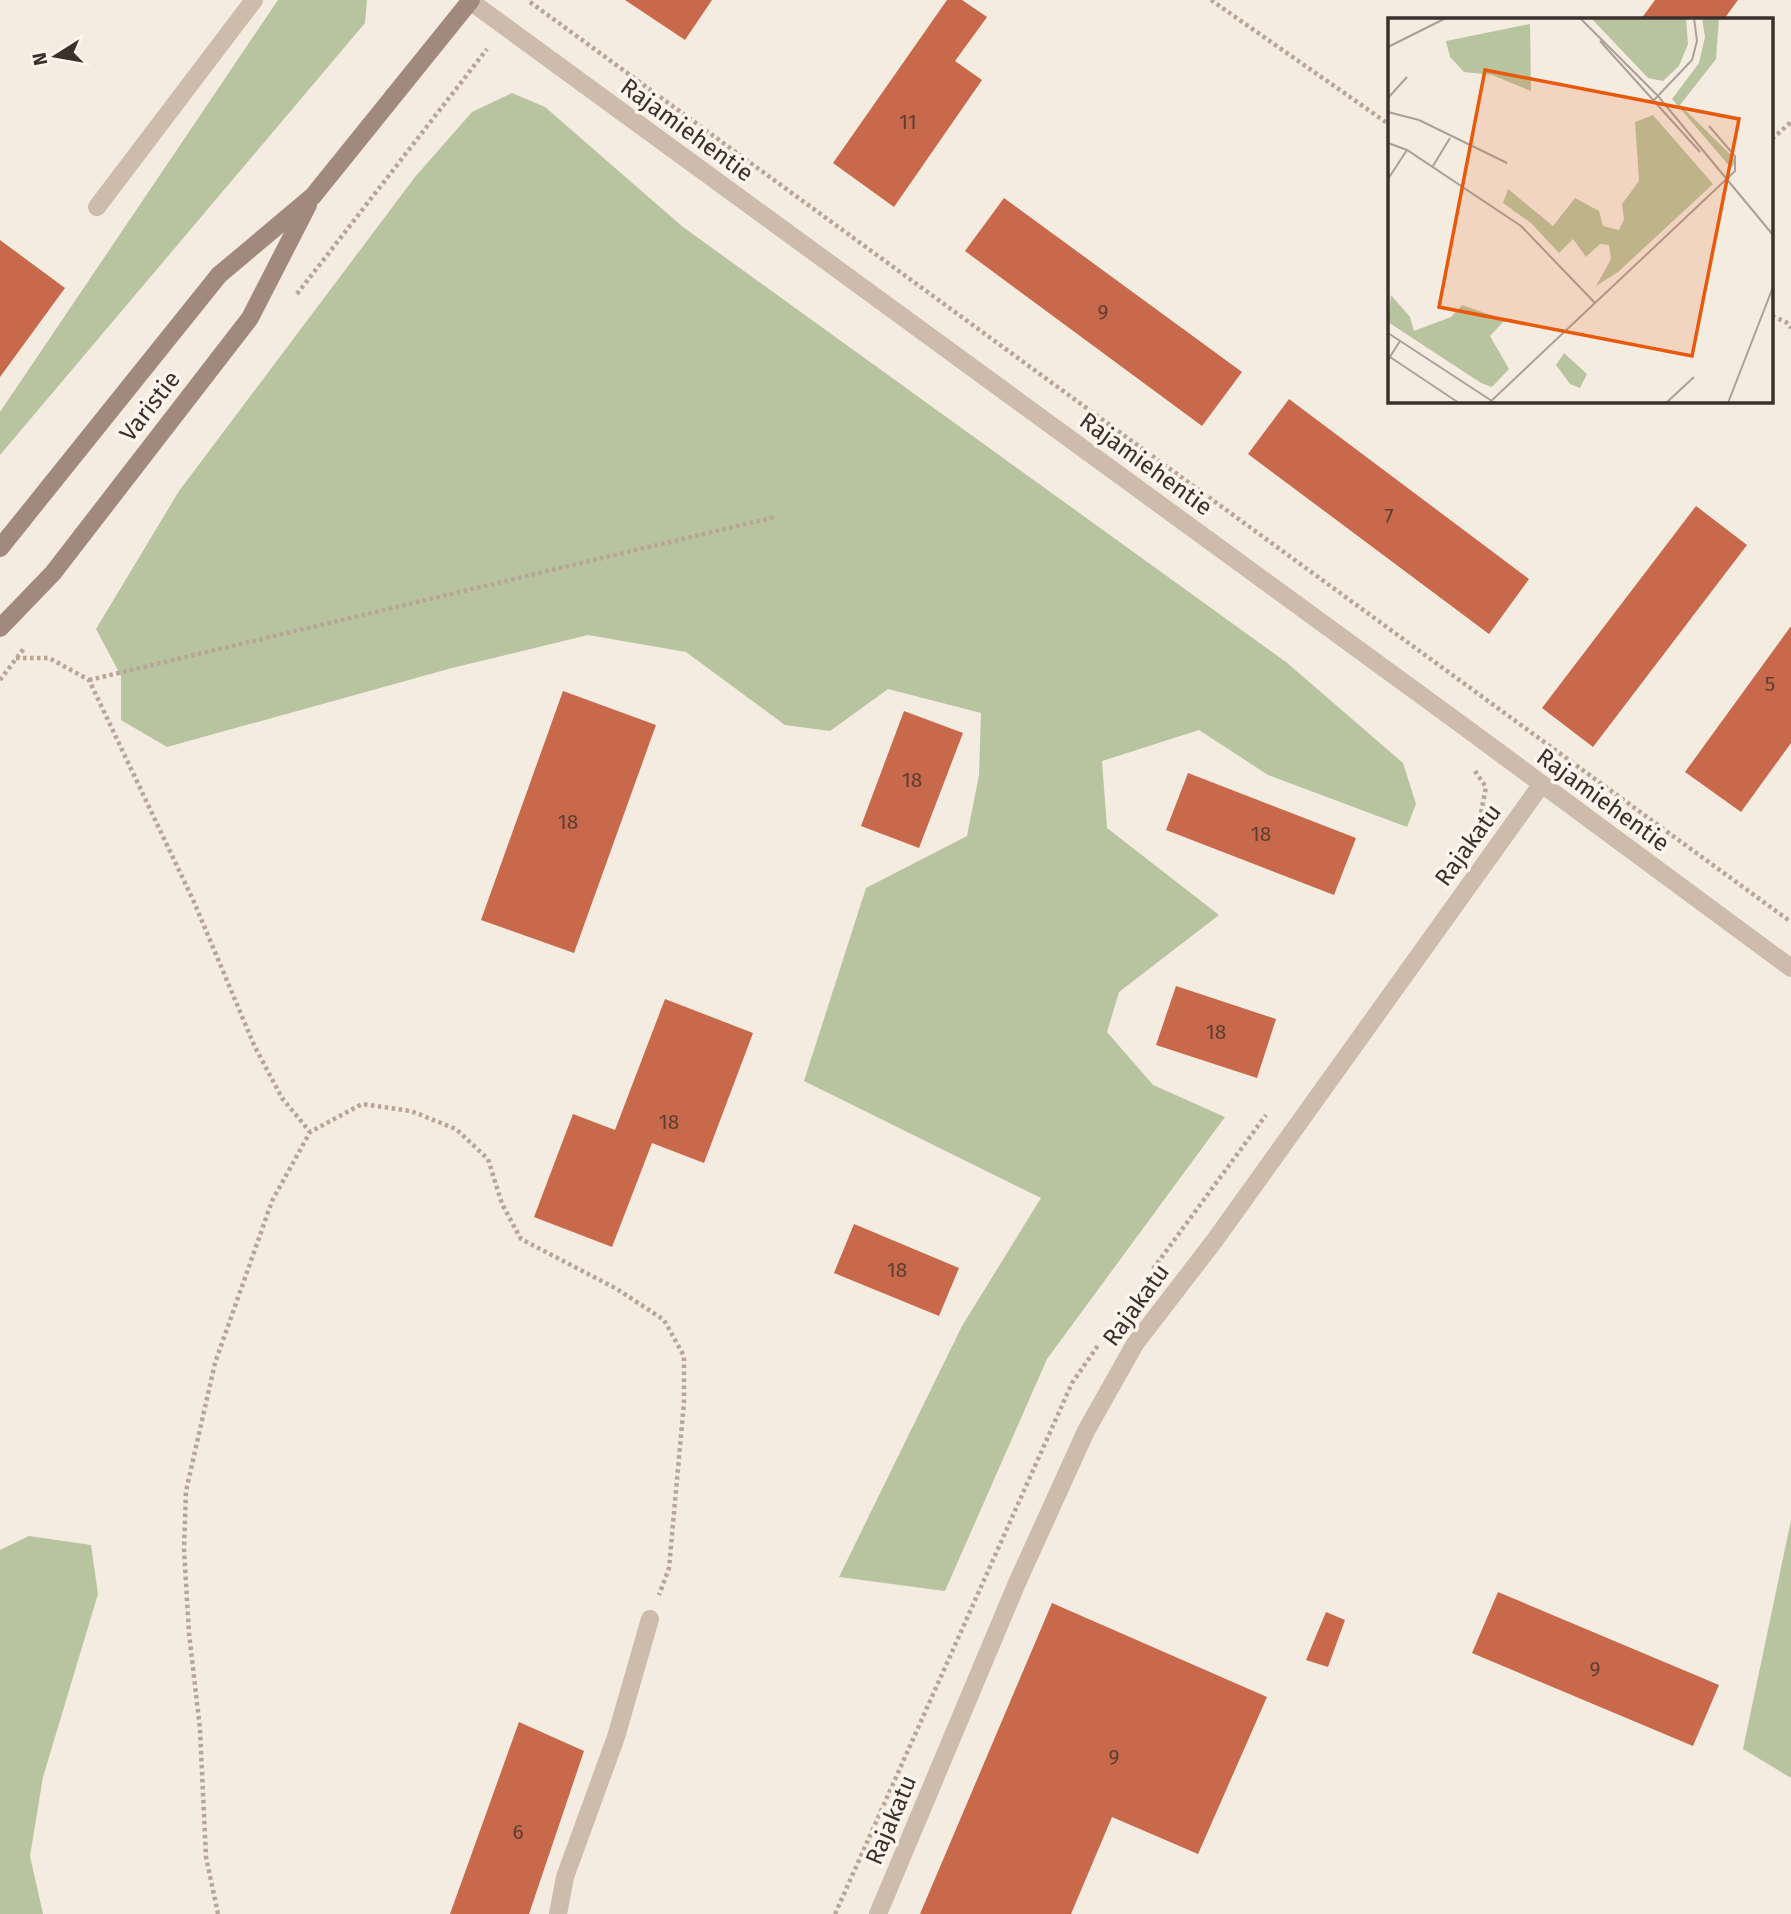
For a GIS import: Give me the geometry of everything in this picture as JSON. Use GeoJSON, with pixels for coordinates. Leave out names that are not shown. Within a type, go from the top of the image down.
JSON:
{"type":"FeatureCollection","features":[{"type":"Feature","properties":{"kind":"street"},"geometry":{"type":"LineString","coordinates":[[97,207],[254,0]]}},
{"type":"Feature","properties":{"kind":"street","name":"Varistie"},"geometry":{"type":"LineString","coordinates":[[0,548],[219,275],[313,195],[469,0]]}},
{"type":"Feature","properties":{"kind":"street","name":"Rajamiehentie"},"geometry":{"type":"LineString","coordinates":[[469,0],[1791,968]]}},
{"type":"Feature","properties":{"kind":"street","name":"Varistie"},"geometry":{"type":"LineString","coordinates":[[0,628],[53,573],[250,317],[313,195]]}},
{"type":"Feature","properties":{"kind":"street","name":"Rajakatu"},"geometry":{"type":"LineString","coordinates":[[878,1914],[1028,1558],[1086,1431],[1135,1344],[1215,1240],[1541,785]]}},
{"type":"Feature","properties":{"kind":"street"},"geometry":{"type":"LineString","coordinates":[[558,1914],[565,1877],[616,1737],[650,1619]]}},
{"type":"Feature","properties":{"kind":"path"},"geometry":{"type":"LineString","coordinates":[[1211,0],[1388,124]]}},
{"type":"Feature","properties":{"kind":"path"},"geometry":{"type":"LineString","coordinates":[[530,2],[1791,922]]}},
{"type":"Feature","properties":{"kind":"path"},"geometry":{"type":"LineString","coordinates":[[1774,137],[1791,122]]}},
{"type":"Feature","properties":{"kind":"path"},"geometry":{"type":"LineString","coordinates":[[1774,317],[1786,322],[1791,328]]}},
{"type":"Feature","properties":{"kind":"path"},"geometry":{"type":"LineString","coordinates":[[89,680],[775,517]]}},
{"type":"Feature","properties":{"kind":"path"},"geometry":{"type":"LineString","coordinates":[[16,658],[49,658],[89,680],[194,902],[254,1045],[282,1098],[310,1132]]}},
{"type":"Feature","properties":{"kind":"path"},"geometry":{"type":"LineString","coordinates":[[218,1914],[206,1857],[200,1729],[189,1633],[184,1549],[186,1490],[215,1363],[272,1201],[310,1132],[362,1104],[411,1111],[456,1129],[488,1159],[502,1204],[521,1239],[617,1289],[664,1320],[684,1356],[684,1402],[669,1568],[650,1619]]}},
{"type":"Feature","properties":{"kind":"green space"},"geometry":{"type":"Polygon","coordinates":[[[278,0],[367,0],[365,23],[0,455],[0,412],[278,0]]]}},
{"type":"Feature","properties":{"kind":"green space"},"geometry":{"type":"Polygon","coordinates":[[[512,93],[545,107],[683,227],[1286,662],[1403,763],[1416,804],[1407,827],[1268,775],[1199,730],[1102,761],[1107,828],[1219,915],[1119,992],[1107,1032],[1153,1085],[1225,1117],[1047,1359],[945,1591],[839,1577],[962,1326],[1041,1198],[804,1081],[866,888],[967,836],[979,775],[981,713],[888,689],[830,731],[785,725],[686,652],[588,635],[452,668],[167,747],[121,720],[121,676],[96,629],[179,491],[415,177],[472,112],[512,93]]]}},
{"type":"Feature","properties":{"kind":"green space"},"geometry":{"type":"Polygon","coordinates":[[[1791,1520],[1791,1778],[1743,1749],[1791,1520]]]}},
{"type":"Feature","properties":{"kind":"green space"},"geometry":{"type":"Polygon","coordinates":[[[29,1536],[91,1545],[98,1594],[43,1777],[30,1856],[43,1914],[0,1914],[0,1550],[29,1536]]]}},
{"type":"Feature","properties":{"kind":"building"},"geometry":{"type":"Polygon","coordinates":[[[625,0],[712,0],[685,40],[625,0]]]}},
{"type":"Feature","properties":{"kind":"building"},"geometry":{"type":"Polygon","coordinates":[[[947,0],[962,0],[987,17],[955,61],[982,80],[894,207],[833,163],[947,0]]]}},
{"type":"Feature","properties":{"kind":"building"},"geometry":{"type":"Polygon","coordinates":[[[1655,0],[1738,0],[1725,18],[1642,18],[1655,0]]]}},
{"type":"Feature","properties":{"kind":"building"},"geometry":{"type":"Polygon","coordinates":[[[1004,198],[1242,372],[1202,426],[965,251],[1004,198]]]}},
{"type":"Feature","properties":{"kind":"building"},"geometry":{"type":"Polygon","coordinates":[[[0,240],[65,288],[0,377],[0,240]]]}},
{"type":"Feature","properties":{"kind":"building"},"geometry":{"type":"Polygon","coordinates":[[[1289,399],[1529,579],[1489,634],[1248,454],[1289,399]]]}},
{"type":"Feature","properties":{"kind":"building"},"geometry":{"type":"Polygon","coordinates":[[[1696,506],[1747,545],[1593,747],[1542,708],[1696,506]]]}},
{"type":"Feature","properties":{"kind":"building"},"geometry":{"type":"Polygon","coordinates":[[[1791,626],[1791,743],[1741,812],[1685,772],[1791,626]]]}},
{"type":"Feature","properties":{"kind":"building"},"geometry":{"type":"Polygon","coordinates":[[[563,691],[656,725],[574,953],[481,920],[563,691]]]}},
{"type":"Feature","properties":{"kind":"building"},"geometry":{"type":"Polygon","coordinates":[[[904,711],[963,733],[919,848],[861,826],[904,711]]]}},
{"type":"Feature","properties":{"kind":"building"},"geometry":{"type":"Polygon","coordinates":[[[1188,773],[1356,838],[1334,895],[1166,830],[1188,773]]]}},
{"type":"Feature","properties":{"kind":"building"},"geometry":{"type":"Polygon","coordinates":[[[1176,986],[1276,1019],[1257,1078],[1156,1045],[1176,986]]]}},
{"type":"Feature","properties":{"kind":"building"},"geometry":{"type":"Polygon","coordinates":[[[665,999],[753,1033],[704,1163],[652,1143],[612,1247],[534,1217],[573,1114],[615,1130],[665,999]]]}},
{"type":"Feature","properties":{"kind":"building"},"geometry":{"type":"Polygon","coordinates":[[[854,1224],[959,1268],[939,1316],[834,1273],[854,1224]]]}},
{"type":"Feature","properties":{"kind":"building"},"geometry":{"type":"Polygon","coordinates":[[[1498,1592],[1719,1685],[1693,1746],[1472,1653],[1498,1592]]]}},
{"type":"Feature","properties":{"kind":"building"},"geometry":{"type":"Polygon","coordinates":[[[1052,1603],[1267,1697],[1198,1854],[1112,1817],[1071,1914],[920,1914],[1052,1603]]]}},
{"type":"Feature","properties":{"kind":"building"},"geometry":{"type":"Polygon","coordinates":[[[1326,1612],[1345,1620],[1328,1667],[1306,1660],[1326,1612]]]}},
{"type":"Feature","properties":{"kind":"building"},"geometry":{"type":"Polygon","coordinates":[[[519,1722],[584,1751],[529,1914],[450,1914],[519,1722]]]}}]}
